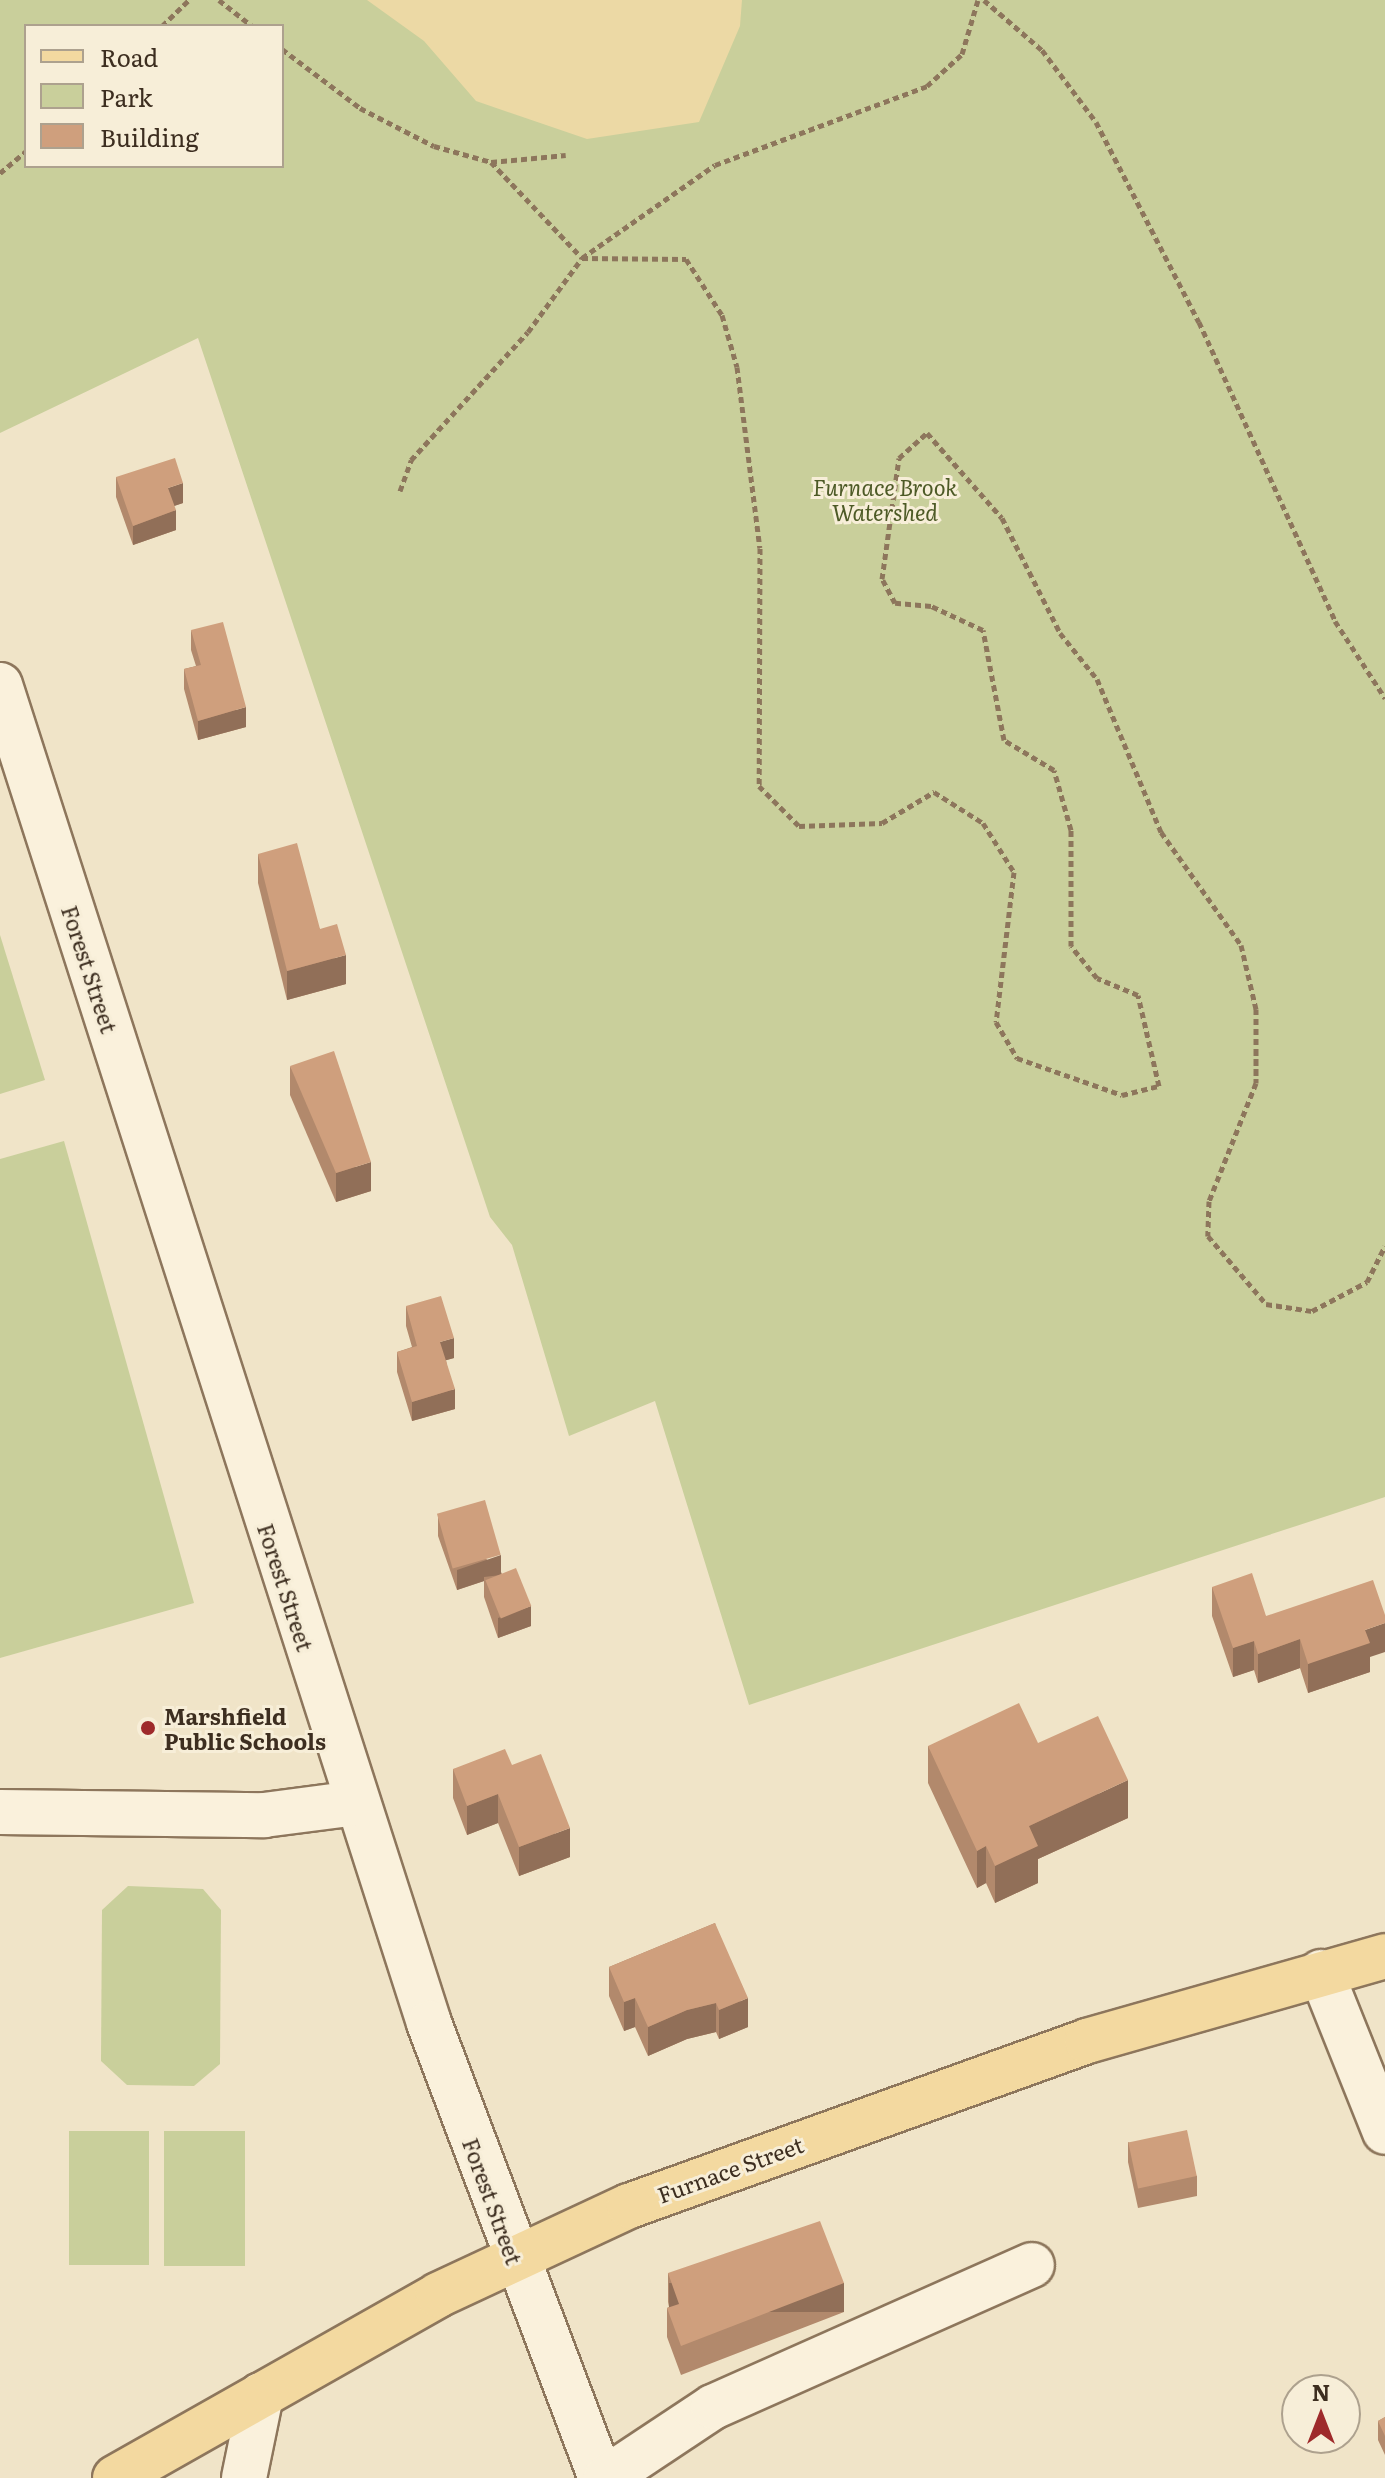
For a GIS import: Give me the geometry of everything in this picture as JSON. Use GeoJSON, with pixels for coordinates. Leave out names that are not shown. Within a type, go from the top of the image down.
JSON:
{"type":"FeatureCollection","features":[{"type":"Feature","properties":{"kind":"main road","name":"Furnace Street"},"geometry":{"type":"LineString","coordinates":[[115,2478],[513,2256],[1013,2065],[1321,1972],[1385,1956]]}},
{"type":"Feature","properties":{"kind":"street","name":"Forest Street"},"geometry":{"type":"LineString","coordinates":[[0,685],[357,1803],[591,2472]]}},
{"type":"Feature","properties":{"kind":"street"},"geometry":{"type":"LineString","coordinates":[[0,1812],[264,1815],[357,1803]]}},
{"type":"Feature","properties":{"kind":"street"},"geometry":{"type":"LineString","coordinates":[[1321,1972],[1385,2132]]}},
{"type":"Feature","properties":{"kind":"street"},"geometry":{"type":"LineString","coordinates":[[591,2472],[713,2407],[1032,2265]]}},
{"type":"Feature","properties":{"kind":"street"},"geometry":{"type":"LineString","coordinates":[[244,2478],[261,2395]]}},
{"type":"Feature","properties":{"kind":"path"},"geometry":{"type":"LineString","coordinates":[[164,24],[189,0]]}},
{"type":"Feature","properties":{"kind":"path"},"geometry":{"type":"LineString","coordinates":[[219,0],[249,24]]}},
{"type":"Feature","properties":{"kind":"path"},"geometry":{"type":"LineString","coordinates":[[400,491],[411,460],[528,332],[582,258],[715,165],[927,86],[962,54],[978,0]]}},
{"type":"Feature","properties":{"kind":"path"},"geometry":{"type":"LineString","coordinates":[[984,0],[1042,50],[1096,122],[1199,322],[1335,621],[1385,698]]}},
{"type":"Feature","properties":{"kind":"path"},"geometry":{"type":"LineString","coordinates":[[284,51],[360,108],[434,146],[491,162],[566,155]]}},
{"type":"Feature","properties":{"kind":"path"},"geometry":{"type":"LineString","coordinates":[[0,173],[24,153]]}},
{"type":"Feature","properties":{"kind":"path"},"geometry":{"type":"LineString","coordinates":[[491,162],[582,258],[686,259],[722,315],[737,367],[760,548],[759,786],[799,826],[882,823],[934,792],[983,823],[1014,872],[996,1022],[1017,1058],[1122,1095],[1159,1086],[1138,995],[1097,978],[1071,946],[1071,830],[1054,770],[1004,740],[983,630],[931,606],[895,603],[882,579],[899,458],[927,433],[1002,518],[1060,633],[1097,679],[1161,832],[1241,945],[1256,1009],[1256,1083],[1209,1201],[1208,1236],[1266,1304],[1312,1311],[1367,1282],[1385,1246]]}},
{"type":"Feature","properties":{"kind":"green space","name":"Furnace Brook Watershed"},"geometry":{"type":"Polygon","coordinates":[[[0,0],[1385,0],[1385,1497],[749,1705],[655,1401],[569,1436],[512,1245],[490,1217],[198,338],[0,433],[0,0]]]}},
{"type":"Feature","properties":{"kind":"green space"},"geometry":{"type":"Polygon","coordinates":[[[0,935],[45,1080],[0,1094],[0,935]]]}},
{"type":"Feature","properties":{"kind":"green space"},"geometry":{"type":"Polygon","coordinates":[[[64,1141],[194,1603],[0,1658],[0,1159],[64,1141]]]}},
{"type":"Feature","properties":{"kind":"green space"},"geometry":{"type":"Polygon","coordinates":[[[128,1886],[203,1889],[221,1910],[220,2064],[194,2086],[127,2085],[101,2061],[102,1910],[128,1886]]]}},
{"type":"Feature","properties":{"kind":"green space"},"geometry":{"type":"Polygon","coordinates":[[[69,2131],[149,2131],[149,2265],[69,2265],[69,2131]]]}},
{"type":"Feature","properties":{"kind":"green space"},"geometry":{"type":"Polygon","coordinates":[[[164,2131],[245,2131],[245,2266],[164,2266],[164,2131]]]}},
{"type":"Feature","properties":{"kind":"sand"},"geometry":{"type":"Polygon","coordinates":[[[367,0],[742,0],[740,26],[699,122],[587,139],[476,101],[424,41],[367,0]]]}},
{"type":"Feature","properties":{"kind":"building"},"geometry":{"type":"Polygon","coordinates":[[[175,458],[183,483],[168,488],[176,510],[133,526],[116,477],[175,458]]]}},
{"type":"Feature","properties":{"kind":"building"},"geometry":{"type":"Polygon","coordinates":[[[223,622],[246,707],[198,721],[184,669],[201,665],[191,630],[223,622]]]}},
{"type":"Feature","properties":{"kind":"building"},"geometry":{"type":"Polygon","coordinates":[[[297,843],[320,929],[337,924],[346,955],[287,971],[258,854],[297,843]]]}},
{"type":"Feature","properties":{"kind":"building"},"geometry":{"type":"Polygon","coordinates":[[[334,1051],[371,1162],[336,1173],[290,1066],[334,1051]]]}},
{"type":"Feature","properties":{"kind":"building"},"geometry":{"type":"Polygon","coordinates":[[[441,1296],[454,1338],[440,1342],[455,1389],[412,1402],[397,1352],[417,1346],[406,1306],[441,1296]]]}},
{"type":"Feature","properties":{"kind":"building"},"geometry":{"type":"Polygon","coordinates":[[[485,1500],[501,1555],[453,1569],[437,1514],[485,1500]]]}},
{"type":"Feature","properties":{"kind":"building"},"geometry":{"type":"Polygon","coordinates":[[[516,1568],[531,1606],[501,1618],[485,1580],[516,1568]]]}},
{"type":"Feature","properties":{"kind":"building"},"geometry":{"type":"Polygon","coordinates":[[[1252,1573],[1266,1616],[1373,1580],[1385,1623],[1365,1630],[1370,1643],[1308,1664],[1300,1639],[1258,1654],[1254,1641],[1233,1648],[1212,1587],[1252,1573]]]}},
{"type":"Feature","properties":{"kind":"building"},"geometry":{"type":"Polygon","coordinates":[[[1019,1703],[1038,1743],[1098,1716],[1128,1780],[1029,1826],[1038,1846],[995,1866],[986,1846],[977,1851],[928,1746],[1019,1703]]]}},
{"type":"Feature","properties":{"kind":"building"},"geometry":{"type":"Polygon","coordinates":[[[505,1749],[512,1765],[541,1754],[570,1828],[519,1847],[498,1794],[467,1806],[453,1769],[505,1749]]]}},
{"type":"Feature","properties":{"kind":"building"},"geometry":{"type":"Polygon","coordinates":[[[715,1923],[748,1998],[719,2010],[716,2003],[687,2010],[648,2027],[635,1998],[624,2002],[609,1967],[715,1923]]]}},
{"type":"Feature","properties":{"kind":"building"},"geometry":{"type":"Polygon","coordinates":[[[1187,2130],[1197,2176],[1138,2188],[1128,2142],[1187,2130]]]}},
{"type":"Feature","properties":{"kind":"building"},"geometry":{"type":"Polygon","coordinates":[[[820,2221],[844,2283],[681,2346],[667,2308],[679,2304],[668,2273],[820,2221]]]}},
{"type":"Feature","properties":{"kind":"building"},"geometry":{"type":"Polygon","coordinates":[[[1385,2417],[1385,2436],[1378,2421],[1385,2417]]]}},
{"type":"Feature","properties":{"kind":"place","name":"Marshfield Public Schools"},"geometry":{"type":"Point","coordinates":[148,1728]}}]}
